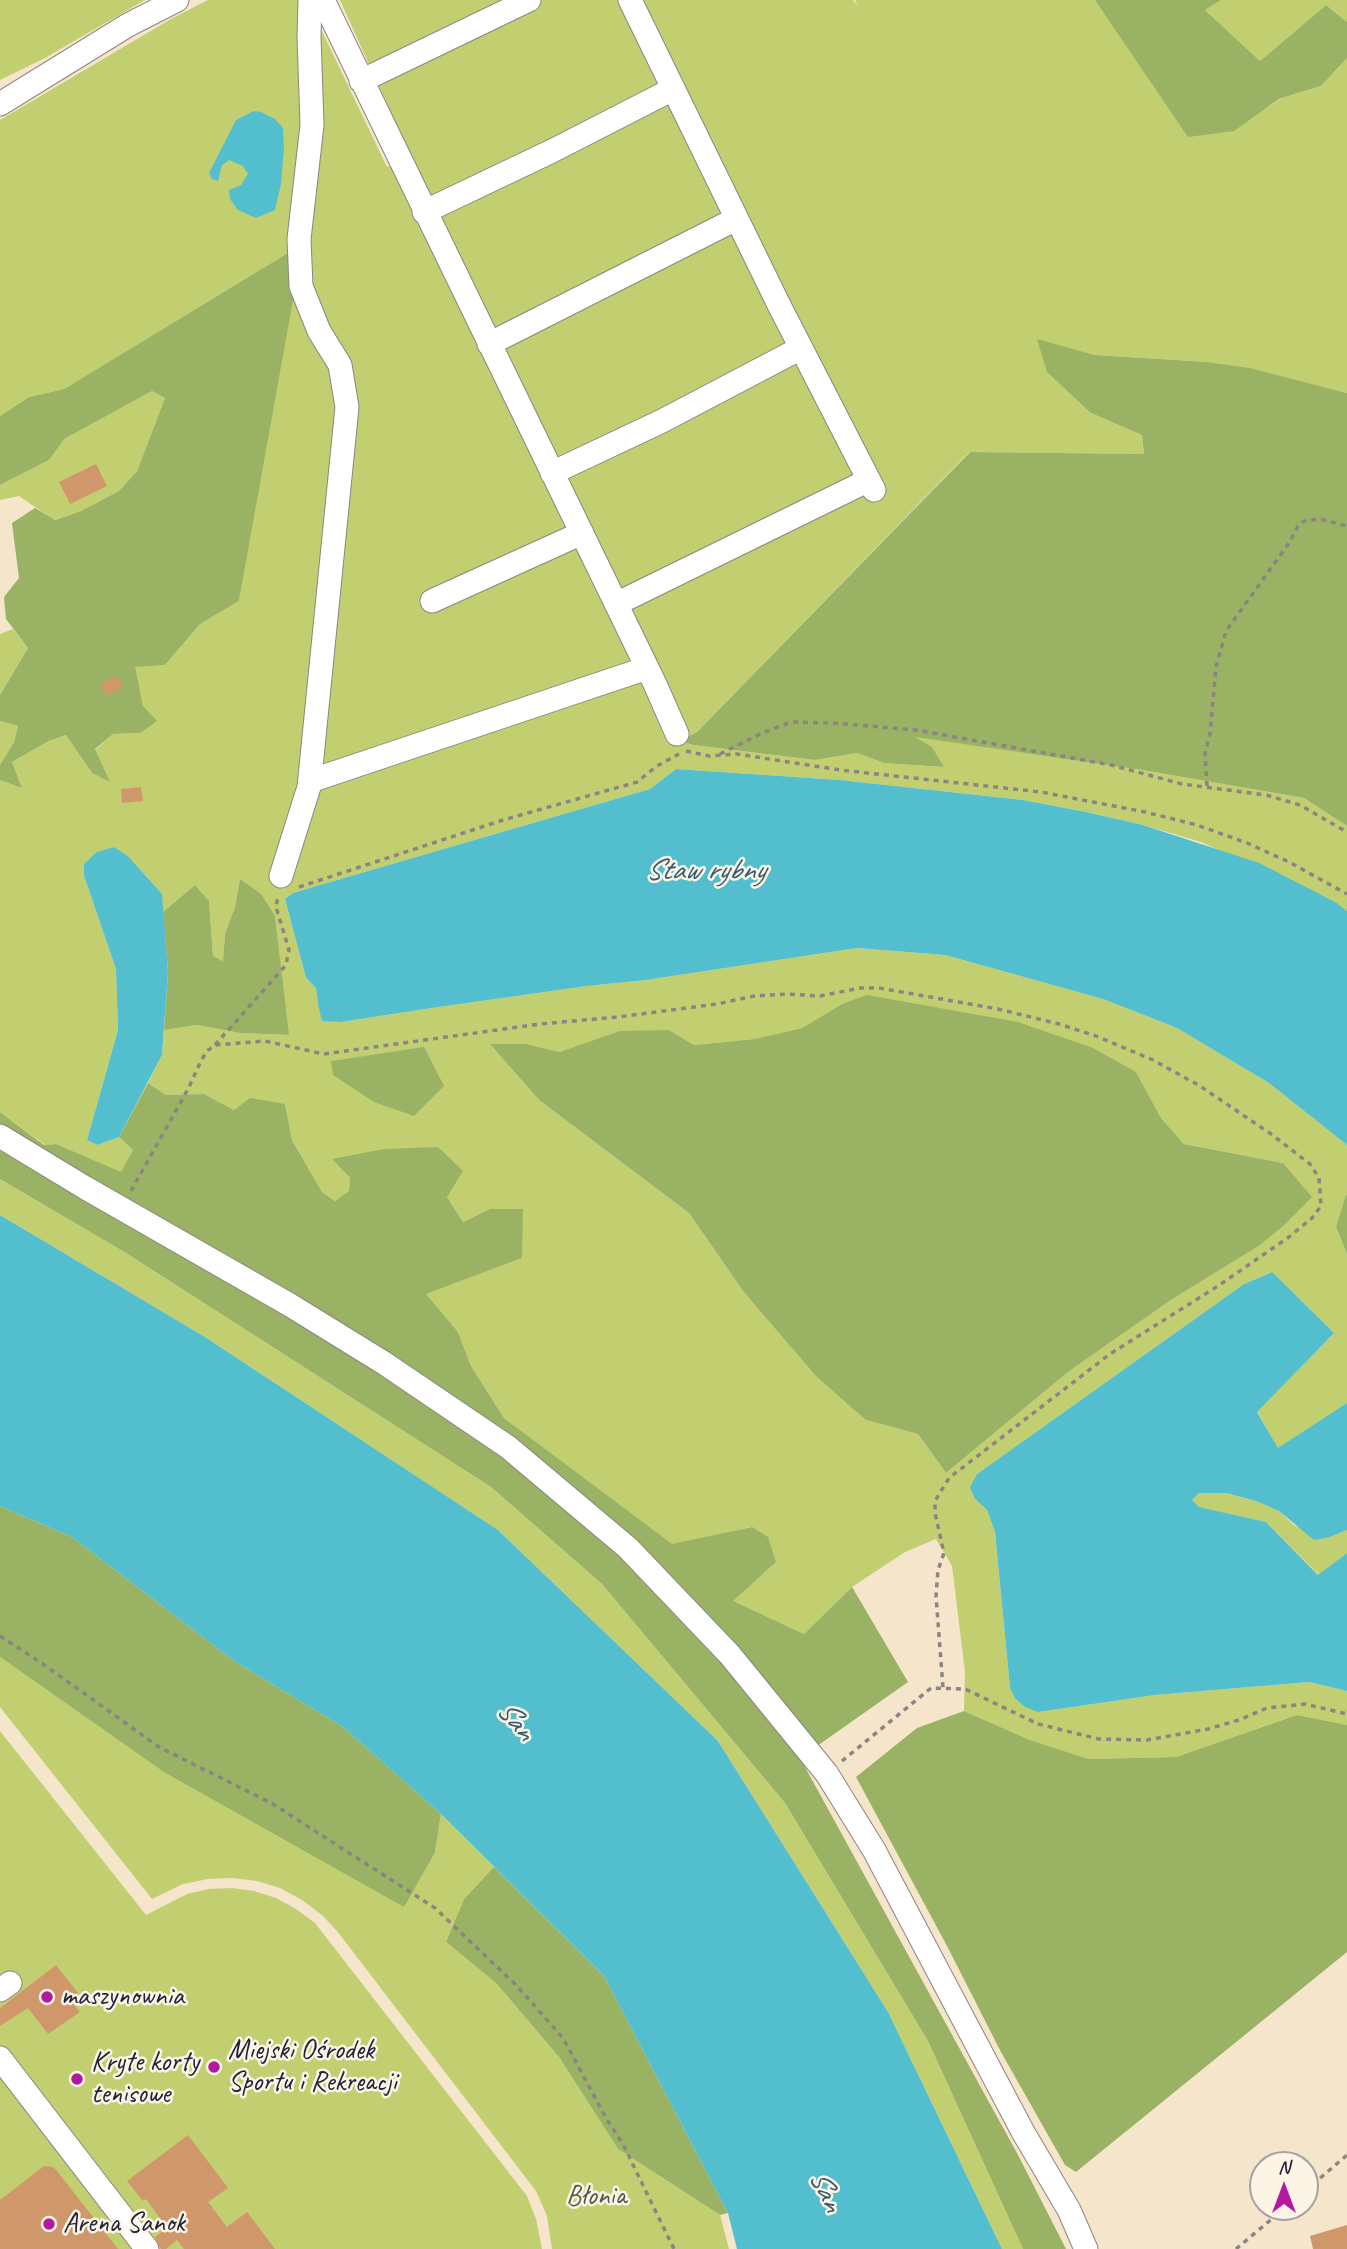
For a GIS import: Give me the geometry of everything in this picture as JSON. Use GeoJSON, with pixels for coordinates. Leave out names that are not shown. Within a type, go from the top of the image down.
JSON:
{"type":"FeatureCollection","features":[{"type":"Feature","properties":{"kind":"street"},"geometry":{"type":"LineString","coordinates":[[0,104],[128,26],[177,0]]}},
{"type":"Feature","properties":{"kind":"street"},"geometry":{"type":"LineString","coordinates":[[284,886],[310,781],[347,407],[340,365],[319,331],[301,286],[299,239],[312,125],[310,0]]}},
{"type":"Feature","properties":{"kind":"street"},"geometry":{"type":"LineString","coordinates":[[323,0],[648,668],[677,734]]}},
{"type":"Feature","properties":{"kind":"street"},"geometry":{"type":"LineString","coordinates":[[361,80],[529,0]]}},
{"type":"Feature","properties":{"kind":"street"},"geometry":{"type":"LineString","coordinates":[[616,604],[871,485],[736,219],[630,0]]}},
{"type":"Feature","properties":{"kind":"street"},"geometry":{"type":"LineString","coordinates":[[424,212],[673,89]]}},
{"type":"Feature","properties":{"kind":"street"},"geometry":{"type":"LineString","coordinates":[[489,344],[736,219]]}},
{"type":"Feature","properties":{"kind":"street"},"geometry":{"type":"LineString","coordinates":[[552,473],[662,421],[801,348]]}},
{"type":"Feature","properties":{"kind":"street"},"geometry":{"type":"LineString","coordinates":[[432,601],[582,533]]}},
{"type":"Feature","properties":{"kind":"street"},"geometry":{"type":"LineString","coordinates":[[310,781],[648,668]]}},
{"type":"Feature","properties":{"kind":"street"},"geometry":{"type":"LineString","coordinates":[[0,1136],[290,1304],[384,1363],[508,1447],[628,1549],[730,1655],[827,1774],[874,1850],[1023,2132],[1069,2210],[1086,2249]]}},
{"type":"Feature","properties":{"kind":"street"},"geometry":{"type":"LineString","coordinates":[[0,2058],[147,2249]]}},
{"type":"Feature","properties":{"kind":"path"},"geometry":{"type":"LineString","coordinates":[[1207,787],[1205,753],[1210,734],[1218,659],[1226,631],[1289,544],[1298,526],[1304,521],[1320,519],[1347,526]]}},
{"type":"Feature","properties":{"kind":"path"},"geometry":{"type":"LineString","coordinates":[[718,755],[791,722],[916,730],[1111,765],[1182,785],[1266,795],[1300,805],[1347,832]]}},
{"type":"Feature","properties":{"kind":"path"},"geometry":{"type":"LineString","coordinates":[[122,1208],[207,1051],[286,965],[289,950],[276,907],[284,886],[637,782],[657,766],[688,751],[718,755],[737,754],[840,770],[1041,792],[1145,812],[1197,825],[1247,843],[1289,862],[1347,894]]}},
{"type":"Feature","properties":{"kind":"path"},"geometry":{"type":"LineString","coordinates":[[215,1045],[265,1041],[324,1054],[540,1024],[693,1008],[754,996],[820,996],[860,988],[878,988],[998,1009],[1096,1036],[1153,1060],[1200,1086],[1310,1164],[1319,1178],[1321,1192],[1321,1206],[1312,1218],[1218,1286],[1110,1354],[949,1478],[935,1502],[944,1553],[938,1570],[936,1596],[943,1688]]}},
{"type":"Feature","properties":{"kind":"path"},"geometry":{"type":"LineString","coordinates":[[0,1636],[159,1747],[273,1804],[435,1908],[516,1985],[563,2038],[622,2144],[674,2249]]}},
{"type":"Feature","properties":{"kind":"path"},"geometry":{"type":"LineString","coordinates":[[827,1774],[931,1688],[965,1689],[1038,1724],[1099,1739],[1147,1740],[1208,1729],[1267,1708],[1305,1704],[1347,1714]]}},
{"type":"Feature","properties":{"kind":"path"},"geometry":{"type":"LineString","coordinates":[[1319,2179],[1347,2155]]}},
{"type":"Feature","properties":{"kind":"path"},"geometry":{"type":"LineString","coordinates":[[1236,2249],[1269,2221]]}},
{"type":"Feature","properties":{"kind":"green space"},"geometry":{"type":"Polygon","coordinates":[[[0,0],[145,0],[45,58],[0,80],[0,0]]]}},
{"type":"Feature","properties":{"kind":"green space"},"geometry":{"type":"Polygon","coordinates":[[[208,0],[307,0],[387,167],[410,155],[340,0],[853,0],[858,6],[855,0],[1095,0],[1234,130],[1280,99],[1321,86],[1347,58],[1347,393],[1249,368],[1208,362],[1095,355],[1038,340],[1091,413],[1142,435],[1144,454],[969,452],[697,732],[682,741],[693,745],[815,760],[857,753],[884,763],[943,767],[932,747],[912,736],[1142,770],[1304,798],[1347,826],[1347,911],[1337,903],[1201,842],[1086,812],[1023,800],[840,780],[676,769],[650,789],[293,893],[285,899],[306,978],[316,988],[318,1004],[341,1022],[857,948],[945,955],[1103,999],[1177,1028],[1269,1083],[1347,1145],[1347,1196],[1336,1227],[1347,1254],[1347,1403],[1278,1449],[1257,1411],[1334,1333],[1271,1272],[1244,1284],[977,1474],[975,1499],[987,1510],[995,1532],[1010,1688],[1038,1712],[1155,1695],[1309,1682],[1347,1691],[1347,1725],[1297,1715],[1176,1757],[1089,1759],[1030,1740],[964,1711],[965,1672],[952,1566],[936,1539],[905,1552],[852,1587],[804,1634],[732,1601],[776,1562],[751,1527],[672,1545],[504,1418],[471,1366],[458,1332],[425,1294],[522,1258],[490,1209],[463,1222],[447,1197],[333,1160],[350,1178],[349,1191],[335,1201],[322,1192],[292,1140],[285,1104],[234,1110],[204,1094],[166,1095],[148,1083],[162,1055],[164,1030],[197,1025],[240,1033],[288,1035],[275,916],[240,880],[235,907],[225,934],[223,961],[213,956],[209,901],[195,885],[163,912],[162,894],[128,856],[113,847],[84,864],[84,876],[116,969],[118,1030],[87,1140],[97,1145],[119,1137],[133,1150],[121,1173],[56,1144],[45,1145],[0,1112],[0,780],[22,788],[12,762],[49,741],[66,735],[92,773],[109,781],[95,750],[113,734],[140,733],[143,706],[134,666],[165,665],[200,624],[239,601],[302,245],[64,389],[29,397],[0,416],[0,120],[208,0]],[[842,1004],[802,1028],[754,1039],[694,1045],[669,1030],[560,1052],[526,1044],[491,1045],[539,1100],[689,1213],[743,1291],[866,1420],[918,1434],[946,1473],[1068,1372],[1171,1300],[1257,1247],[1283,1163],[1184,1144],[1161,1118],[1136,1072],[842,1004]],[[424,1048],[332,1061],[333,1075],[424,1048]]]}},
{"type":"Feature","properties":{"kind":"green space"},"geometry":{"type":"Polygon","coordinates":[[[1095,0],[1221,0],[1205,10],[1260,61],[1326,5],[1347,22],[1347,58],[1321,86],[1279,99],[1234,131],[1188,137],[1095,0]]]}},
{"type":"Feature","properties":{"kind":"green space"},"geometry":{"type":"Polygon","coordinates":[[[1221,0],[1347,0],[1347,22],[1326,5],[1260,61],[1205,10],[1221,0]]]}},
{"type":"Feature","properties":{"kind":"green space"},"geometry":{"type":"Polygon","coordinates":[[[303,244],[239,601],[200,624],[165,665],[135,667],[143,706],[157,721],[140,733],[113,734],[95,749],[110,782],[92,773],[66,735],[49,741],[12,762],[22,788],[0,780],[0,765],[14,742],[18,726],[0,721],[0,695],[28,648],[6,619],[4,597],[19,578],[12,523],[35,508],[55,520],[81,511],[119,491],[137,471],[165,398],[152,391],[64,439],[49,460],[0,485],[0,416],[29,397],[64,389],[303,244]]]}},
{"type":"Feature","properties":{"kind":"green space"},"geometry":{"type":"Polygon","coordinates":[[[1037,339],[1095,355],[1208,362],[1250,368],[1347,393],[1347,826],[1304,798],[1142,770],[915,737],[932,747],[944,767],[884,763],[857,753],[815,760],[693,745],[681,741],[697,732],[970,452],[1144,454],[1142,435],[1091,413],[1047,372],[1037,339]]]}},
{"type":"Feature","properties":{"kind":"green space"},"geometry":{"type":"Polygon","coordinates":[[[152,391],[165,398],[137,471],[119,491],[81,511],[54,520],[19,496],[0,500],[0,485],[49,460],[63,439],[152,391]]]}},
{"type":"Feature","properties":{"kind":"green space"},"geometry":{"type":"Polygon","coordinates":[[[13,629],[28,648],[0,695],[0,634],[13,629]]]}},
{"type":"Feature","properties":{"kind":"green space"},"geometry":{"type":"Polygon","coordinates":[[[0,721],[18,726],[14,742],[0,765],[0,721]]]}},
{"type":"Feature","properties":{"kind":"green space"},"geometry":{"type":"Polygon","coordinates":[[[240,879],[261,894],[275,916],[289,1035],[240,1033],[197,1025],[164,1030],[168,972],[163,912],[195,885],[209,901],[213,956],[223,961],[225,934],[235,907],[240,879]]]}},
{"type":"Feature","properties":{"kind":"green space"},"geometry":{"type":"Polygon","coordinates":[[[867,995],[1018,1022],[1093,1048],[1136,1072],[1161,1118],[1184,1144],[1283,1163],[1312,1197],[1257,1247],[1171,1300],[1068,1372],[946,1473],[918,1434],[866,1420],[817,1377],[743,1291],[689,1213],[539,1100],[490,1044],[526,1044],[560,1052],[620,1031],[669,1030],[694,1045],[754,1039],[802,1028],[842,1004],[867,995]]]}},
{"type":"Feature","properties":{"kind":"green space"},"geometry":{"type":"Polygon","coordinates":[[[424,1047],[444,1086],[414,1116],[374,1102],[333,1075],[331,1061],[424,1047]]]}},
{"type":"Feature","properties":{"kind":"green space"},"geometry":{"type":"Polygon","coordinates":[[[148,1083],[166,1095],[204,1094],[234,1110],[250,1098],[285,1104],[292,1140],[322,1192],[335,1201],[349,1191],[350,1178],[332,1159],[384,1149],[438,1147],[463,1171],[447,1197],[463,1222],[490,1209],[523,1209],[522,1258],[426,1294],[458,1332],[471,1366],[504,1418],[672,1544],[752,1527],[768,1537],[776,1562],[733,1601],[804,1634],[852,1587],[908,1682],[800,1758],[1018,2155],[1066,2249],[1023,2249],[928,2041],[785,1803],[602,1584],[491,1487],[126,1253],[0,1179],[0,1112],[44,1145],[56,1144],[121,1172],[133,1150],[119,1137],[148,1083]]]}},
{"type":"Feature","properties":{"kind":"green space"},"geometry":{"type":"Polygon","coordinates":[[[0,1179],[126,1253],[491,1487],[602,1584],[785,1803],[928,2041],[1023,2249],[1002,2249],[888,2012],[718,1741],[498,1530],[205,1337],[0,1215],[0,1179]]]}},
{"type":"Feature","properties":{"kind":"green space"},"geometry":{"type":"Polygon","coordinates":[[[1347,1196],[1347,1254],[1336,1227],[1347,1196]]]}},
{"type":"Feature","properties":{"kind":"green space"},"geometry":{"type":"Polygon","coordinates":[[[1199,1493],[1226,1493],[1256,1501],[1279,1511],[1295,1526],[1330,1537],[1347,1530],[1347,1553],[1319,1575],[1266,1522],[1198,1507],[1192,1500],[1199,1493]]]}},
{"type":"Feature","properties":{"kind":"green space"},"geometry":{"type":"Polygon","coordinates":[[[0,1506],[72,1537],[234,1661],[343,1727],[441,1814],[435,1852],[404,1907],[164,1772],[0,1657],[0,1506]]]}},
{"type":"Feature","properties":{"kind":"green space","name":"Błonia"},"geometry":{"type":"Polygon","coordinates":[[[0,1657],[165,1772],[435,1852],[441,1814],[494,1867],[464,1899],[446,1942],[496,1983],[559,2057],[618,2149],[720,2215],[729,2249],[552,2249],[547,2216],[536,2191],[337,1931],[302,1900],[280,1888],[257,1881],[208,1879],[183,1884],[152,1899],[0,1707],[0,1657]]]}},
{"type":"Feature","properties":{"kind":"green space"},"geometry":{"type":"Polygon","coordinates":[[[964,1711],[1030,1740],[1089,1759],[1176,1757],[1297,1715],[1347,1725],[1347,1952],[1076,2172],[1065,2165],[1001,2052],[856,1777],[917,1728],[964,1711]]]}},
{"type":"Feature","properties":{"kind":"green space","name":"Miejski Ośrodek Sportu i Rekreacji"},"geometry":{"type":"Polygon","coordinates":[[[0,1731],[146,1915],[187,1894],[232,1888],[276,1898],[315,1923],[527,2196],[536,2219],[542,2249],[0,2249],[0,1731]]]}},
{"type":"Feature","properties":{"kind":"green space"},"geometry":{"type":"Polygon","coordinates":[[[494,1867],[604,1976],[728,2213],[720,2215],[618,2149],[559,2057],[496,1983],[446,1942],[464,1899],[494,1867]]]}},
{"type":"Feature","properties":{"kind":"water"},"geometry":{"type":"Polygon","coordinates":[[[254,111],[275,119],[283,128],[284,147],[281,184],[275,210],[256,218],[238,210],[230,199],[229,190],[241,185],[248,174],[243,166],[229,160],[222,165],[218,181],[212,179],[209,173],[236,120],[254,111]]]}},
{"type":"Feature","properties":{"kind":"water","name":"Staw rybny"},"geometry":{"type":"Polygon","coordinates":[[[676,769],[840,780],[1023,800],[1086,812],[1143,825],[1259,863],[1337,903],[1347,911],[1347,1145],[1269,1083],[1177,1028],[1103,999],[945,955],[857,948],[341,1022],[322,1021],[316,988],[306,978],[285,899],[293,893],[650,789],[676,769]]]}},
{"type":"Feature","properties":{"kind":"water"},"geometry":{"type":"Polygon","coordinates":[[[114,847],[128,856],[162,894],[168,972],[162,1055],[119,1137],[97,1145],[87,1140],[118,1030],[116,969],[84,876],[84,864],[97,852],[114,847]]]}},
{"type":"Feature","properties":{"kind":"water","name":"San"},"geometry":{"type":"Polygon","coordinates":[[[0,1215],[205,1337],[498,1530],[718,1741],[888,2012],[1002,2249],[737,2249],[728,2213],[604,1976],[441,1814],[343,1727],[234,1661],[72,1537],[0,1506],[0,1215]]]}},
{"type":"Feature","properties":{"kind":"water"},"geometry":{"type":"Polygon","coordinates":[[[1272,1272],[1334,1333],[1257,1412],[1278,1448],[1347,1403],[1347,1530],[1314,1540],[1279,1511],[1256,1501],[1226,1493],[1199,1493],[1192,1500],[1199,1507],[1266,1522],[1318,1575],[1347,1553],[1347,1691],[1309,1682],[1155,1695],[1038,1712],[1025,1707],[1015,1698],[1010,1688],[995,1532],[987,1510],[975,1499],[970,1487],[977,1474],[1244,1284],[1272,1272]]]}},
{"type":"Feature","properties":{"kind":"building"},"geometry":{"type":"Polygon","coordinates":[[[96,464],[107,486],[70,504],[59,482],[96,464]]]}},
{"type":"Feature","properties":{"kind":"building"},"geometry":{"type":"Polygon","coordinates":[[[117,675],[123,687],[106,696],[100,684],[117,675]]]}},
{"type":"Feature","properties":{"kind":"building"},"geometry":{"type":"Polygon","coordinates":[[[141,787],[143,801],[122,803],[121,789],[141,787]]]}},
{"type":"Feature","properties":{"kind":"building","name":"maszynownia"},"geometry":{"type":"Polygon","coordinates":[[[56,1965],[78,1993],[70,2000],[80,2012],[48,2034],[28,2008],[0,2026],[0,2008],[56,1965]]]}},
{"type":"Feature","properties":{"kind":"building"},"geometry":{"type":"Polygon","coordinates":[[[188,2135],[228,2188],[208,2202],[227,2227],[247,2212],[275,2249],[184,2249],[177,2240],[166,2249],[161,2249],[155,2237],[167,2228],[146,2199],[143,2201],[127,2181],[188,2135]]]}},
{"type":"Feature","properties":{"kind":"building","name":"Arena Sanok"},"geometry":{"type":"Polygon","coordinates":[[[44,2166],[53,2167],[57,2171],[118,2249],[0,2249],[0,2200],[44,2166]]]}},
{"type":"Feature","properties":{"kind":"building"},"geometry":{"type":"Polygon","coordinates":[[[1347,2225],[1347,2249],[1313,2249],[1310,2236],[1347,2225]]]}},
{"type":"Feature","properties":{"kind":"place","name":"maszynownia"},"geometry":{"type":"Point","coordinates":[47,1997]}},
{"type":"Feature","properties":{"kind":"place","name":"Miejski Ośrodek Sportu i Rekreacji"},"geometry":{"type":"Point","coordinates":[214,2067]}},
{"type":"Feature","properties":{"kind":"place","name":"Kryte korty tenisowe"},"geometry":{"type":"Point","coordinates":[77,2079]}},
{"type":"Feature","properties":{"kind":"place","name":"Arena Sanok"},"geometry":{"type":"Point","coordinates":[49,2224]}}]}
